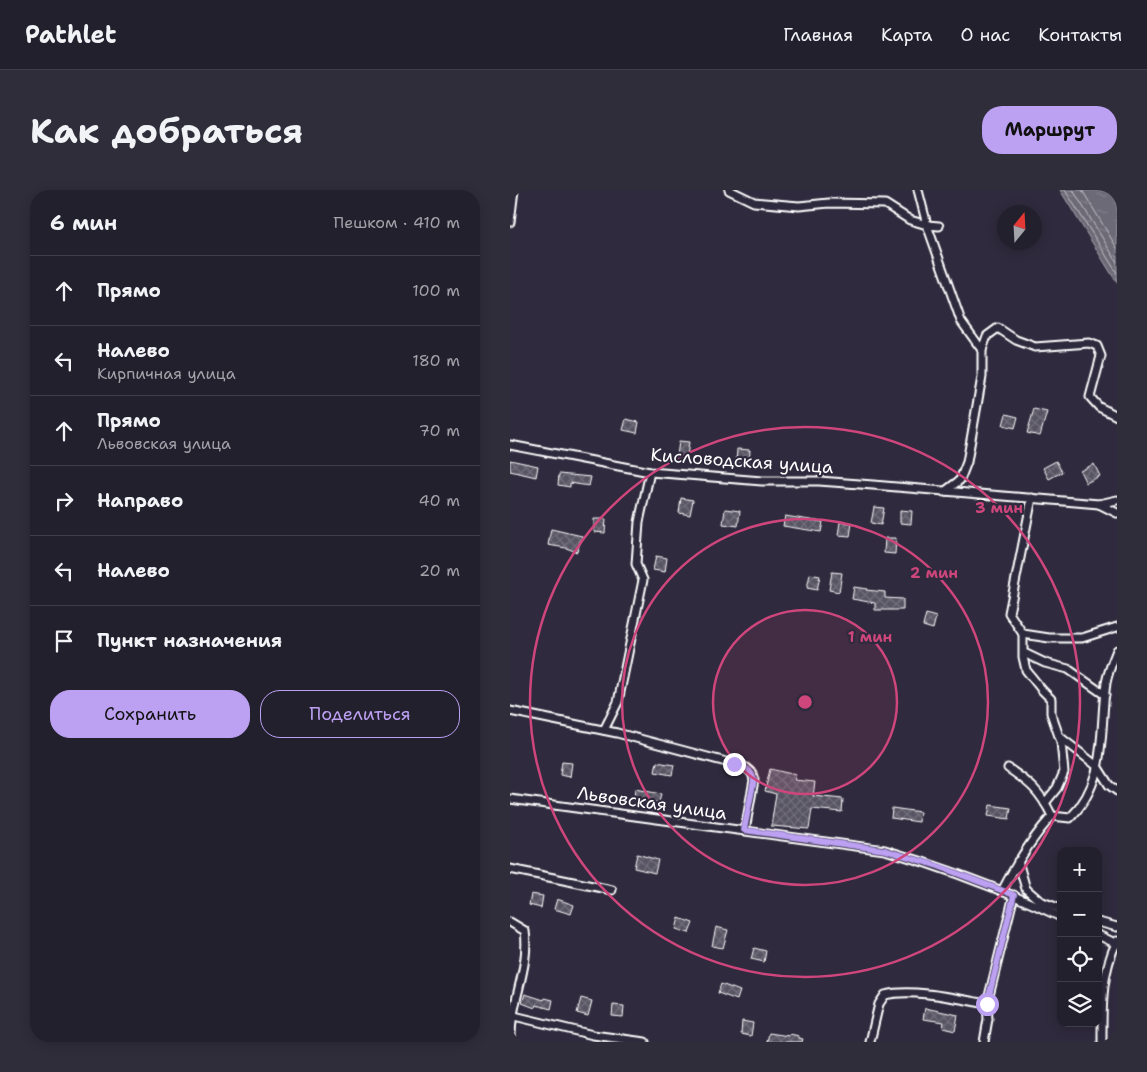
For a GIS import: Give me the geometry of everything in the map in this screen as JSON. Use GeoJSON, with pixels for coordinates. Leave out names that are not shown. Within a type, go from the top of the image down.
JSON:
{"type":"FeatureCollection","features":[{"type":"Feature","properties":{"kind":"street"},"geometry":{"type":"LineString","coordinates":[[510,222],[514,190]]}},
{"type":"Feature","properties":{"kind":"street"},"geometry":{"type":"LineString","coordinates":[[729,190],[754,202],[799,206],[829,203],[885,204],[910,220],[927,226],[939,226]]}},
{"type":"Feature","properties":{"kind":"street"},"geometry":{"type":"LineString","coordinates":[[918,190],[927,226],[961,321],[982,350]]}},
{"type":"Feature","properties":{"kind":"street"},"geometry":{"type":"LineString","coordinates":[[944,492],[960,480],[967,462],[982,377],[982,350],[987,336],[998,328],[1016,340],[1035,347],[1089,342],[1097,346],[1102,356],[1090,397],[1099,407],[1117,416]]}},
{"type":"Feature","properties":{"kind":"street","name":"Кисловодская улица"},"geometry":{"type":"LineString","coordinates":[[510,445],[650,472],[762,481],[819,481],[864,484],[1099,504]]}},
{"type":"Feature","properties":{"kind":"street"},"geometry":{"type":"LineString","coordinates":[[604,730],[618,702],[643,580],[636,564],[640,522],[650,472]]}},
{"type":"Feature","properties":{"kind":"street"},"geometry":{"type":"LineString","coordinates":[[1032,498],[1009,613],[1023,634],[1024,653],[1022,657],[1026,670],[1051,699],[1051,713],[1059,737],[1064,772],[1056,788],[1045,802]]}},
{"type":"Feature","properties":{"kind":"street"},"geometry":{"type":"LineString","coordinates":[[1099,504],[1117,500]]}},
{"type":"Feature","properties":{"kind":"street"},"geometry":{"type":"LineString","coordinates":[[1099,504],[1117,513]]}},
{"type":"Feature","properties":{"kind":"street"},"geometry":{"type":"LineString","coordinates":[[1023,634],[1049,638],[1082,638],[1117,627]]}},
{"type":"Feature","properties":{"kind":"street"},"geometry":{"type":"LineString","coordinates":[[1052,816],[1070,818],[1082,806],[1092,789],[1103,731],[1106,682],[1117,650]]}},
{"type":"Feature","properties":{"kind":"street"},"geometry":{"type":"LineString","coordinates":[[1024,653],[1045,663],[1068,669],[1105,695]]}},
{"type":"Feature","properties":{"kind":"street"},"geometry":{"type":"LineString","coordinates":[[510,711],[604,730],[745,767],[752,773],[754,780],[744,830]]}},
{"type":"Feature","properties":{"kind":"street"},"geometry":{"type":"LineString","coordinates":[[1059,737],[1097,766],[1109,786],[1117,791]]}},
{"type":"Feature","properties":{"kind":"street"},"geometry":{"type":"LineString","coordinates":[[1008,768],[1034,788],[1045,802],[1052,816]]}},
{"type":"Feature","properties":{"kind":"street","name":"Львовская улица"},"geometry":{"type":"LineString","coordinates":[[510,799],[885,850],[938,866],[1014,895],[1057,915]]}},
{"type":"Feature","properties":{"kind":"street"},"geometry":{"type":"LineString","coordinates":[[1002,891],[1018,861],[1052,816]]}},
{"type":"Feature","properties":{"kind":"street"},"geometry":{"type":"LineString","coordinates":[[1018,861],[1026,889],[1040,901],[1057,907]]}},
{"type":"Feature","properties":{"kind":"street"},"geometry":{"type":"LineString","coordinates":[[510,869],[612,890]]}},
{"type":"Feature","properties":{"kind":"street"},"geometry":{"type":"LineString","coordinates":[[984,1042],[988,1019],[987,1004],[1014,895]]}},
{"type":"Feature","properties":{"kind":"street"},"geometry":{"type":"LineString","coordinates":[[510,922],[525,931],[527,945],[524,968],[511,1015],[510,1042]]}},
{"type":"Feature","properties":{"kind":"street"},"geometry":{"type":"LineString","coordinates":[[1102,923],[1117,926]]}},
{"type":"Feature","properties":{"kind":"street"},"geometry":{"type":"LineString","coordinates":[[1102,937],[1117,943],[1103,988],[1102,1042]]}},
{"type":"Feature","properties":{"kind":"street"},"geometry":{"type":"LineString","coordinates":[[870,1042],[879,1004],[885,995],[894,993],[940,996],[987,1004]]}},
{"type":"Feature","properties":{"kind":"street"},"geometry":{"type":"LineString","coordinates":[[511,1015],[594,1035],[645,1042]]}},
{"type":"Feature","properties":{"kind":"water"},"geometry":{"type":"Polygon","coordinates":[[[1060,190],[1117,190],[1117,283],[1060,190]]]}},
{"type":"Feature","properties":{"kind":"building"},"geometry":{"type":"Polygon","coordinates":[[[1034,409],[1047,412],[1040,436],[1027,433],[1034,409]]]}},
{"type":"Feature","properties":{"kind":"building"},"geometry":{"type":"Polygon","coordinates":[[[1006,414],[1018,417],[1015,428],[1003,425],[1006,414]]]}},
{"type":"Feature","properties":{"kind":"building"},"geometry":{"type":"Polygon","coordinates":[[[626,419],[639,422],[637,433],[623,430],[626,419]]]}},
{"type":"Feature","properties":{"kind":"building"},"geometry":{"type":"Polygon","coordinates":[[[679,441],[689,442],[687,457],[677,456],[679,441]]]}},
{"type":"Feature","properties":{"kind":"building"},"geometry":{"type":"Polygon","coordinates":[[[737,449],[750,450],[749,466],[736,465],[737,449]]]}},
{"type":"Feature","properties":{"kind":"building"},"geometry":{"type":"Polygon","coordinates":[[[510,460],[538,466],[536,477],[510,471],[510,460]]]}},
{"type":"Feature","properties":{"kind":"building"},"geometry":{"type":"Polygon","coordinates":[[[1056,461],[1062,472],[1049,479],[1043,468],[1056,461]]]}},
{"type":"Feature","properties":{"kind":"building"},"geometry":{"type":"Polygon","coordinates":[[[1094,464],[1100,476],[1086,483],[1080,471],[1094,464]]]}},
{"type":"Feature","properties":{"kind":"building"},"geometry":{"type":"Polygon","coordinates":[[[559,474],[591,477],[589,486],[570,483],[570,487],[558,485],[559,474]]]}},
{"type":"Feature","properties":{"kind":"building"},"geometry":{"type":"Polygon","coordinates":[[[681,498],[693,500],[690,515],[679,513],[681,498]]]}},
{"type":"Feature","properties":{"kind":"building"},"geometry":{"type":"Polygon","coordinates":[[[874,507],[884,508],[881,525],[871,523],[874,507]]]}},
{"type":"Feature","properties":{"kind":"building"},"geometry":{"type":"Polygon","coordinates":[[[725,509],[740,511],[738,526],[723,524],[725,509]]]}},
{"type":"Feature","properties":{"kind":"building"},"geometry":{"type":"Polygon","coordinates":[[[900,510],[912,511],[911,524],[900,523],[900,510]]]}},
{"type":"Feature","properties":{"kind":"building"},"geometry":{"type":"Polygon","coordinates":[[[785,516],[823,522],[821,532],[783,526],[785,516]]]}},
{"type":"Feature","properties":{"kind":"building"},"geometry":{"type":"Polygon","coordinates":[[[594,519],[606,519],[605,533],[594,532],[594,519]]]}},
{"type":"Feature","properties":{"kind":"building"},"geometry":{"type":"Polygon","coordinates":[[[840,522],[852,523],[850,536],[838,535],[840,522]]]}},
{"type":"Feature","properties":{"kind":"building"},"geometry":{"type":"Polygon","coordinates":[[[551,529],[582,536],[577,552],[548,545],[551,529]]]}},
{"type":"Feature","properties":{"kind":"building"},"geometry":{"type":"Polygon","coordinates":[[[885,538],[896,538],[895,554],[884,553],[885,538]]]}},
{"type":"Feature","properties":{"kind":"building"},"geometry":{"type":"Polygon","coordinates":[[[656,556],[667,558],[665,572],[653,570],[656,556]]]}},
{"type":"Feature","properties":{"kind":"building"},"geometry":{"type":"Polygon","coordinates":[[[832,572],[842,573],[839,592],[829,590],[832,572]]]}},
{"type":"Feature","properties":{"kind":"building"},"geometry":{"type":"Polygon","coordinates":[[[810,574],[820,576],[817,590],[807,588],[810,574]]]}},
{"type":"Feature","properties":{"kind":"building"},"geometry":{"type":"Polygon","coordinates":[[[854,587],[885,592],[885,598],[903,599],[903,610],[875,610],[875,603],[852,599],[854,587]]]}},
{"type":"Feature","properties":{"kind":"building"},"geometry":{"type":"Polygon","coordinates":[[[926,614],[936,617],[933,629],[923,626],[926,614]]]}},
{"type":"Feature","properties":{"kind":"building"},"geometry":{"type":"Polygon","coordinates":[[[562,762],[572,763],[570,777],[560,775],[562,762]]]}},
{"type":"Feature","properties":{"kind":"building"},"geometry":{"type":"Polygon","coordinates":[[[657,762],[674,765],[672,775],[655,772],[657,762]]]}},
{"type":"Feature","properties":{"kind":"building"},"geometry":{"type":"Polygon","coordinates":[[[770,769],[796,775],[794,780],[815,782],[813,796],[843,799],[842,812],[812,809],[809,829],[771,826],[776,794],[765,791],[770,769]]]}},
{"type":"Feature","properties":{"kind":"building"},"geometry":{"type":"Polygon","coordinates":[[[635,789],[661,794],[659,803],[634,798],[635,789]]]}},
{"type":"Feature","properties":{"kind":"building"},"geometry":{"type":"Polygon","coordinates":[[[990,805],[1011,808],[1009,819],[988,816],[990,805]]]}},
{"type":"Feature","properties":{"kind":"building"},"geometry":{"type":"Polygon","coordinates":[[[892,808],[920,812],[919,822],[891,818],[892,808]]]}},
{"type":"Feature","properties":{"kind":"building"},"geometry":{"type":"Polygon","coordinates":[[[637,854],[658,860],[655,873],[634,868],[637,854]]]}},
{"type":"Feature","properties":{"kind":"building"},"geometry":{"type":"Polygon","coordinates":[[[531,894],[543,896],[541,908],[529,905],[531,894]]]}},
{"type":"Feature","properties":{"kind":"building"},"geometry":{"type":"Polygon","coordinates":[[[557,899],[574,905],[571,914],[554,909],[557,899]]]}},
{"type":"Feature","properties":{"kind":"building"},"geometry":{"type":"Polygon","coordinates":[[[679,918],[693,923],[689,933],[676,929],[679,918]]]}},
{"type":"Feature","properties":{"kind":"building"},"geometry":{"type":"Polygon","coordinates":[[[716,927],[728,930],[723,948],[712,946],[716,927]]]}},
{"type":"Feature","properties":{"kind":"building"},"geometry":{"type":"Polygon","coordinates":[[[754,948],[766,951],[764,962],[751,959],[754,948]]]}},
{"type":"Feature","properties":{"kind":"building"},"geometry":{"type":"Polygon","coordinates":[[[721,984],[740,991],[737,1000],[718,993],[721,984]]]}},
{"type":"Feature","properties":{"kind":"building"},"geometry":{"type":"Polygon","coordinates":[[[525,994],[544,1000],[545,998],[553,1000],[551,1009],[536,1005],[535,1008],[522,1003],[525,994]]]}},
{"type":"Feature","properties":{"kind":"building"},"geometry":{"type":"Polygon","coordinates":[[[581,998],[592,1001],[588,1016],[577,1013],[581,998]]]}},
{"type":"Feature","properties":{"kind":"building"},"geometry":{"type":"Polygon","coordinates":[[[613,1005],[624,1006],[623,1017],[612,1016],[613,1005]]]}},
{"type":"Feature","properties":{"kind":"building"},"geometry":{"type":"Polygon","coordinates":[[[925,1008],[958,1015],[955,1031],[943,1028],[944,1022],[923,1019],[925,1008]]]}},
{"type":"Feature","properties":{"kind":"building"},"geometry":{"type":"Polygon","coordinates":[[[742,1021],[753,1023],[751,1036],[741,1034],[742,1021]]]}},
{"type":"Feature","properties":{"kind":"building"},"geometry":{"type":"Polygon","coordinates":[[[769,1033],[789,1036],[790,1034],[803,1039],[802,1042],[767,1042],[769,1033]]]}},
{"type":"Feature","properties":{"kind":"route"},"geometry":{"type":"LineString","coordinates":[[734,764],[745,767],[752,773],[754,780],[744,830],[885,850],[938,866],[1014,895],[987,1004]]}}]}
